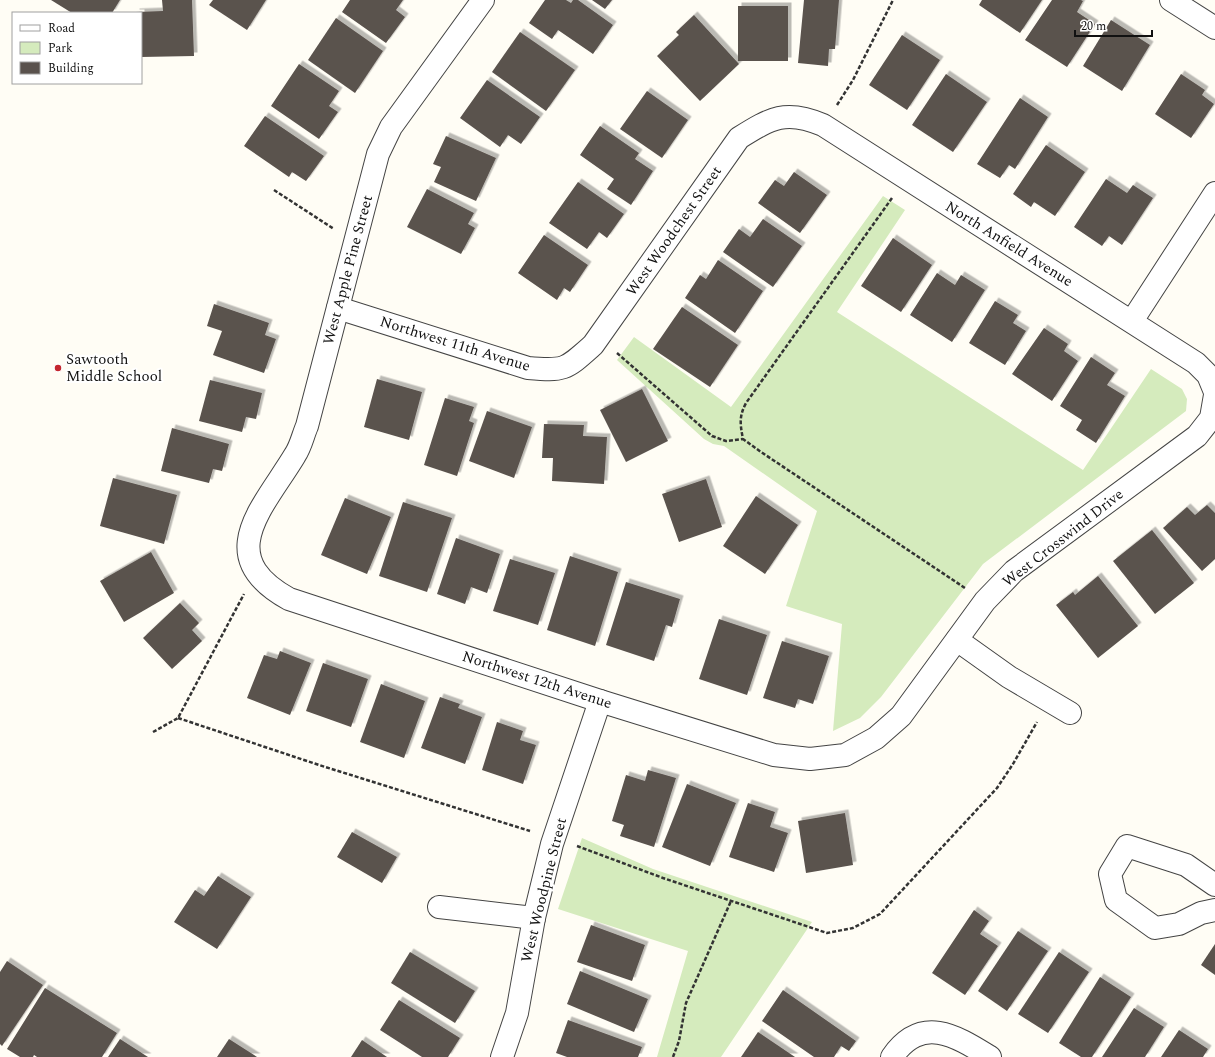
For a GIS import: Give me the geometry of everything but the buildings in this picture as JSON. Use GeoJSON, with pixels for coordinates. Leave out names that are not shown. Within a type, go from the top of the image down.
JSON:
{"type":"FeatureCollection","features":[{"type":"Feature","properties":{"kind":"street","name":"West Apple Pine Street"},"geometry":{"type":"LineString","coordinates":[[253,565],[249,536],[257,514],[296,453],[307,426],[378,154],[391,127],[483,0]]}},
{"type":"Feature","properties":{"kind":"street"},"geometry":{"type":"LineString","coordinates":[[1171,0],[1215,28]]}},
{"type":"Feature","properties":{"kind":"street","name":"North Anfield Avenue"},"geometry":{"type":"LineString","coordinates":[[789,116],[808,119],[823,125],[1132,321],[1196,363],[1208,375],[1215,392]]}},
{"type":"Feature","properties":{"kind":"street","name":"West Woodchest Street"},"geometry":{"type":"LineString","coordinates":[[572,364],[593,345],[739,138],[767,120],[789,116]]}},
{"type":"Feature","properties":{"kind":"street"},"geometry":{"type":"LineString","coordinates":[[1132,321],[1215,193]]}},
{"type":"Feature","properties":{"kind":"street","name":"Northwest 11th Avenue"},"geometry":{"type":"LineString","coordinates":[[338,308],[528,368],[556,370],[572,364]]}},
{"type":"Feature","properties":{"kind":"street","name":"West Crosswind Drive"},"geometry":{"type":"LineString","coordinates":[[845,755],[876,738],[901,716],[985,601],[1014,571],[1197,436],[1211,418],[1215,395]]}},
{"type":"Feature","properties":{"kind":"street","name":"Northwest 12th Avenue"},"geometry":{"type":"LineString","coordinates":[[253,565],[274,590],[289,599],[600,701],[774,755],[810,759],[845,755]]}},
{"type":"Feature","properties":{"kind":"street"},"geometry":{"type":"LineString","coordinates":[[957,640],[1009,677],[1070,713]]}},
{"type":"Feature","properties":{"kind":"street","name":"West Woodpine Street"},"geometry":{"type":"LineString","coordinates":[[502,1057],[517,1013],[534,918],[554,839],[600,701]]}},
{"type":"Feature","properties":{"kind":"street"},"geometry":{"type":"LineString","coordinates":[[1215,885],[1186,865],[1127,846],[1110,874],[1116,900],[1155,928],[1178,924],[1201,913],[1215,910]]}},
{"type":"Feature","properties":{"kind":"street"},"geometry":{"type":"LineString","coordinates":[[439,907],[534,918]]}},
{"type":"Feature","properties":{"kind":"street"},"geometry":{"type":"LineString","coordinates":[[892,1057],[898,1049],[912,1037],[929,1033],[944,1032],[959,1038],[990,1057]]}},
{"type":"Feature","properties":{"kind":"path"},"geometry":{"type":"LineString","coordinates":[[823,125],[853,80],[893,0]]}},
{"type":"Feature","properties":{"kind":"path"},"geometry":{"type":"LineString","coordinates":[[743,439],[740,414],[746,402],[906,178]]}},
{"type":"Feature","properties":{"kind":"path"},"geometry":{"type":"LineString","coordinates":[[274,190],[355,242]]}},
{"type":"Feature","properties":{"kind":"path"},"geometry":{"type":"LineString","coordinates":[[598,337],[712,436],[726,441],[743,439],[985,601]]}},
{"type":"Feature","properties":{"kind":"path"},"geometry":{"type":"LineString","coordinates":[[153,732],[178,718],[253,565]]}},
{"type":"Feature","properties":{"kind":"path"},"geometry":{"type":"LineString","coordinates":[[178,718],[319,765],[554,839],[827,933],[853,928],[880,914],[997,788],[1014,764],[1049,701]]}},
{"type":"Feature","properties":{"kind":"path"},"geometry":{"type":"LineString","coordinates":[[672,1057],[679,1041],[686,1003],[731,900]]}},
{"type":"Feature","properties":{"kind":"green space"},"geometry":{"type":"Polygon","coordinates":[[[883,196],[905,210],[837,312],[1083,470],[1151,369],[1182,389],[1187,399],[1186,411],[983,564],[881,697],[860,718],[833,731],[842,624],[786,606],[817,511],[724,446],[713,444],[704,439],[617,360],[634,337],[731,407],[883,196]]]}},
{"type":"Feature","properties":{"kind":"green space"},"geometry":{"type":"Polygon","coordinates":[[[582,838],[653,869],[812,922],[721,1057],[657,1057],[688,951],[558,909],[582,838]]]}},
{"type":"Feature","properties":{"kind":"place","name":"Sawtooth Middle School"},"geometry":{"type":"Point","coordinates":[58,368]}}]}
